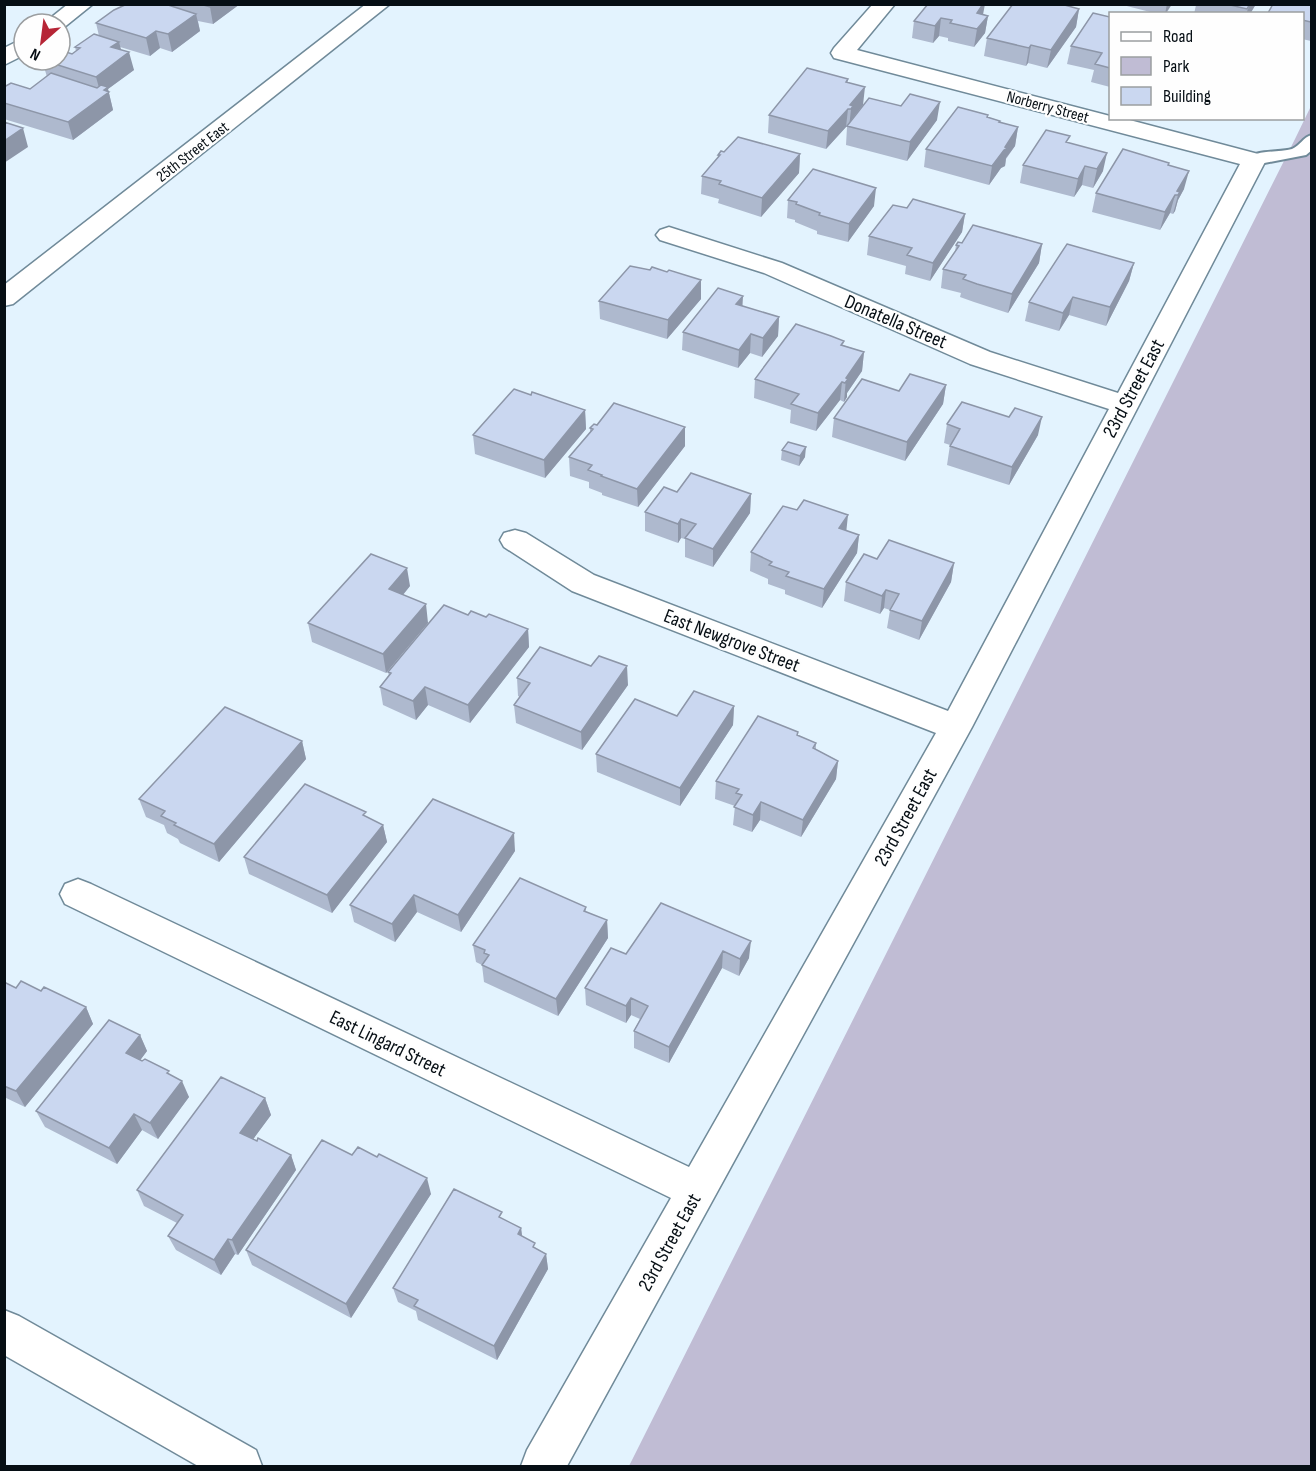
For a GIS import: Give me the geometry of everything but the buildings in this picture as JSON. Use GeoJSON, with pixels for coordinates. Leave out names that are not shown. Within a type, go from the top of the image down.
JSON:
{"type":"FeatureCollection","features":[{"type":"Feature","properties":{"kind":"street","name":"25th Street East"},"geometry":{"type":"LineString","coordinates":[[4,298],[380,4]]}},
{"type":"Feature","properties":{"kind":"street","name":"Norberry Street"},"geometry":{"type":"LineString","coordinates":[[885,4],[842,53],[1254,160]]}},
{"type":"Feature","properties":{"kind":"street","name":"23rd Street East"},"geometry":{"type":"LineString","coordinates":[[543,1467],[956,727],[1254,160]]}},
{"type":"Feature","properties":{"kind":"street","name":"Donatella Street"},"geometry":{"type":"LineString","coordinates":[[669,235],[773,268],[980,358],[1124,404]]}},
{"type":"Feature","properties":{"kind":"street","name":"East Newgrove Street"},"geometry":{"type":"LineString","coordinates":[[515,540],[584,583],[956,727]]}},
{"type":"Feature","properties":{"kind":"street","name":"East Lingard Street"},"geometry":{"type":"LineString","coordinates":[[78,894],[698,1191]]}},
{"type":"Feature","properties":{"kind":"street"},"geometry":{"type":"LineString","coordinates":[[4,1331],[240,1467]]}},
{"type":"Feature","properties":{"kind":"lane"},"geometry":{"type":"LineString","coordinates":[[1254,160],[1300,152],[1311,140]]}},
{"type":"Feature","properties":{"kind":"green space"},"geometry":{"type":"Polygon","coordinates":[[[1311,106],[1311,1466],[629,1466],[1295,139],[1311,106]]]}}]}
